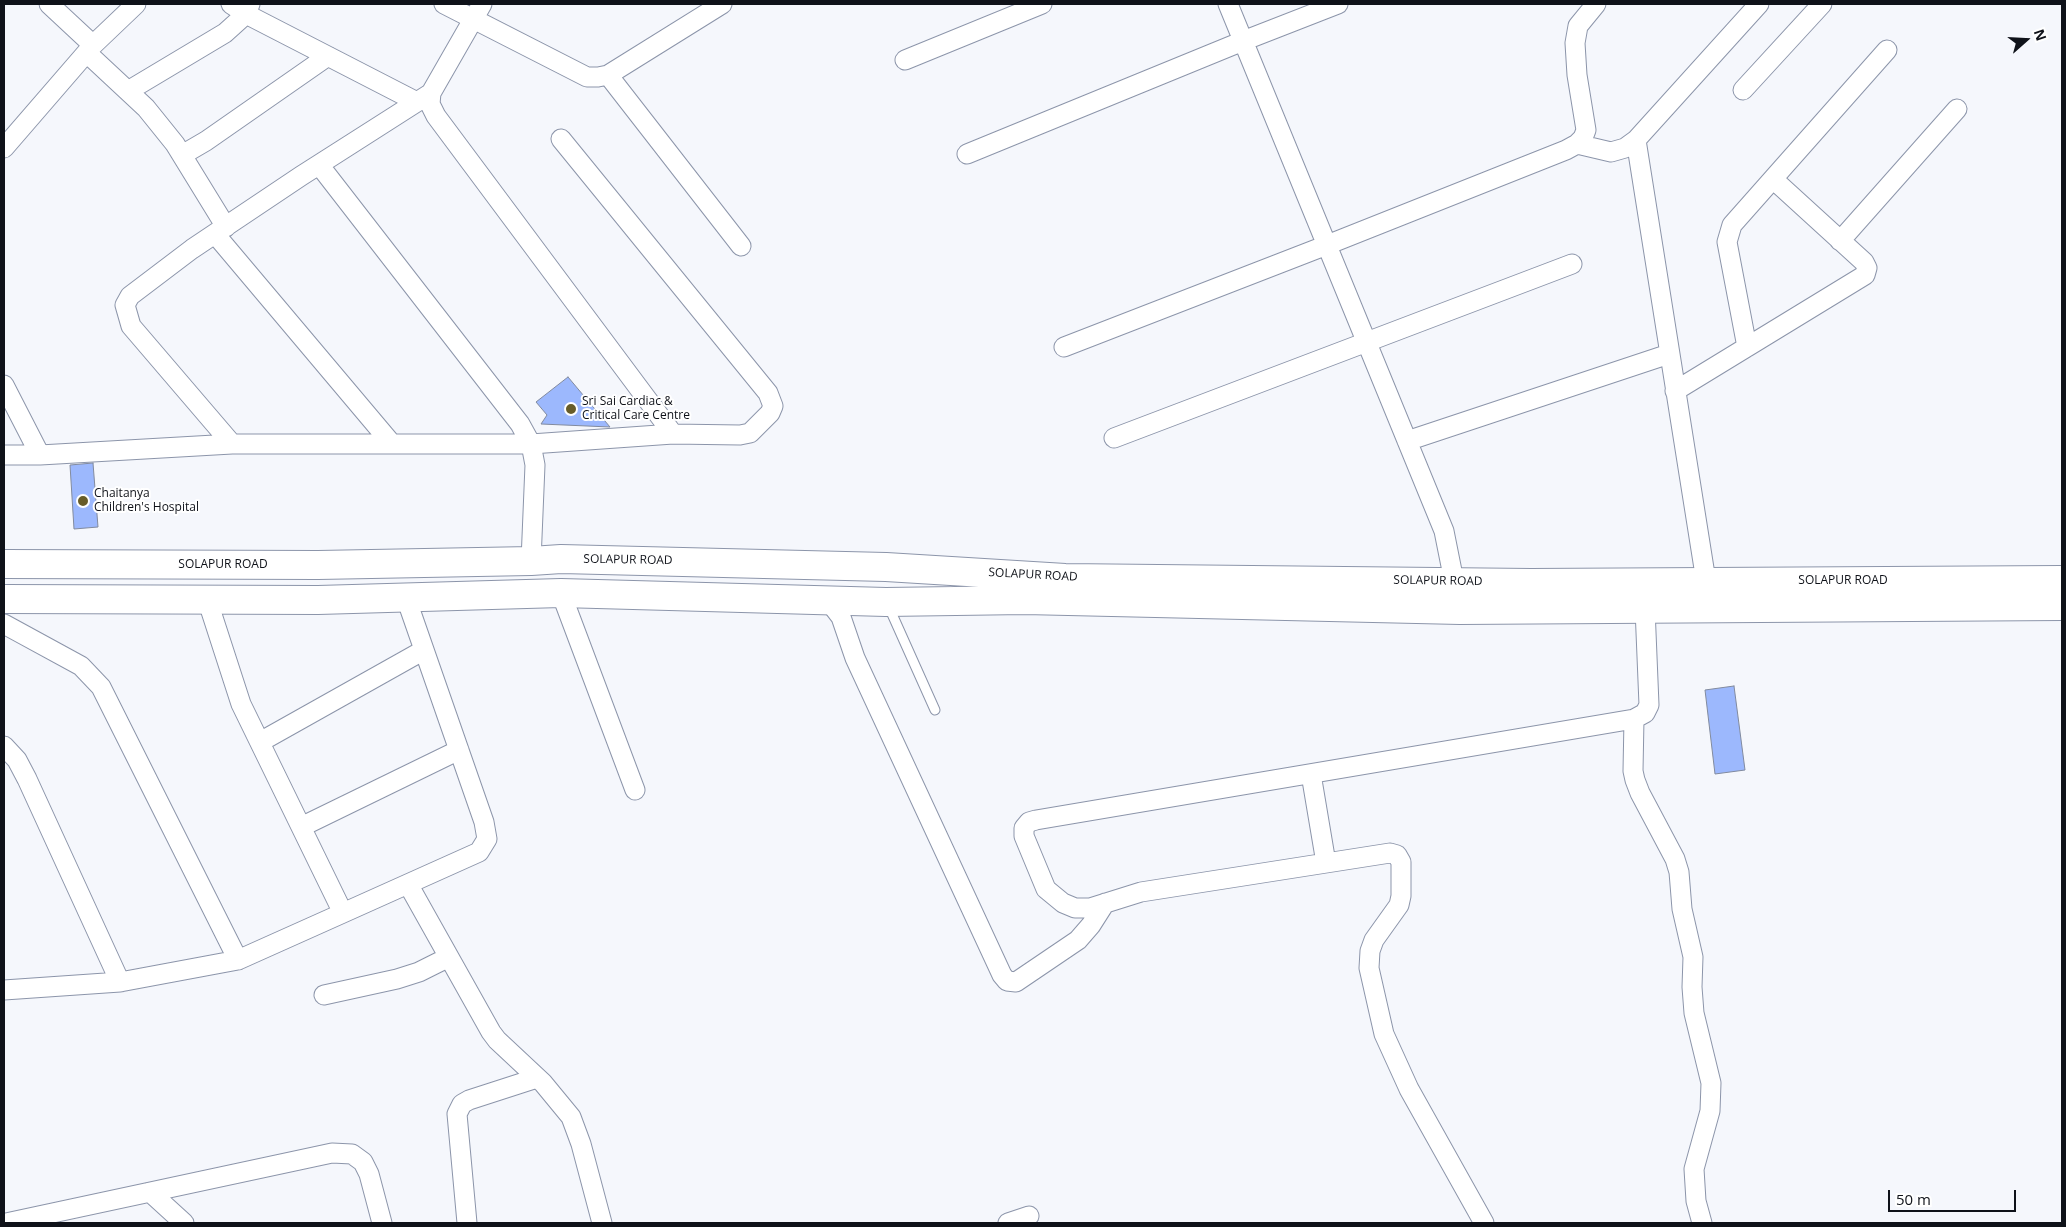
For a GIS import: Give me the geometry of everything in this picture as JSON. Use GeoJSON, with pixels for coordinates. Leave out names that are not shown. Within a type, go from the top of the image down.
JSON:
{"type":"FeatureCollection","features":[{"type":"Feature","properties":{"kind":"main road","name":"SOLAPUR ROAD"},"geometry":{"type":"LineString","coordinates":[[4,564],[318,565],[561,559],[848,566],[1025,588],[1460,610],[2062,606]]}},
{"type":"Feature","properties":{"kind":"main road","name":"SOLAPUR ROAD"},"geometry":{"type":"LineString","coordinates":[[1064,590],[1454,581],[1531,583],[2062,580]]}},
{"type":"Feature","properties":{"kind":"main road","name":"SOLAPUR ROAD"},"geometry":{"type":"LineString","coordinates":[[4,598],[406,598],[561,593],[886,602],[1025,588]]}},
{"type":"Feature","properties":{"kind":"street"},"geometry":{"type":"LineString","coordinates":[[49,4],[128,91],[146,108],[182,155],[220,230],[392,444]]}},
{"type":"Feature","properties":{"kind":"street"},"geometry":{"type":"LineString","coordinates":[[4,148],[90,49],[136,4]]}},
{"type":"Feature","properties":{"kind":"street"},"geometry":{"type":"LineString","coordinates":[[444,4],[477,11],[587,77],[608,75],[722,4]]}},
{"type":"Feature","properties":{"kind":"street"},"geometry":{"type":"LineString","coordinates":[[905,60],[1042,4]]}},
{"type":"Feature","properties":{"kind":"street"},"geometry":{"type":"LineString","coordinates":[[1228,4],[1444,531],[1454,581],[1459,582],[1460,610]]}},
{"type":"Feature","properties":{"kind":"street"},"geometry":{"type":"LineString","coordinates":[[967,154],[1243,40],[1338,4]]}},
{"type":"Feature","properties":{"kind":"street"},"geometry":{"type":"LineString","coordinates":[[1064,347],[1326,245],[1577,144],[1586,130],[1577,76],[1575,43],[1578,26],[1596,4]]}},
{"type":"Feature","properties":{"kind":"street"},"geometry":{"type":"LineString","coordinates":[[1577,144],[1611,152],[1625,148],[1636,140],[1759,4]]}},
{"type":"Feature","properties":{"kind":"street"},"geometry":{"type":"LineString","coordinates":[[1743,90],[1822,4]]}},
{"type":"Feature","properties":{"kind":"street"},"geometry":{"type":"LineString","coordinates":[[128,91],[225,33],[242,7],[328,56],[424,98],[673,434]]}},
{"type":"Feature","properties":{"kind":"street"},"geometry":{"type":"LineString","coordinates":[[232,444],[131,326],[125,305],[130,296],[220,230],[424,98],[477,11]]}},
{"type":"Feature","properties":{"kind":"street"},"geometry":{"type":"LineString","coordinates":[[1747,347],[1727,242],[1732,225],[1887,50]]}},
{"type":"Feature","properties":{"kind":"street"},"geometry":{"type":"LineString","coordinates":[[182,155],[206,141],[328,56]]}},
{"type":"Feature","properties":{"kind":"street"},"geometry":{"type":"LineString","coordinates":[[608,75],[741,246]]}},
{"type":"Feature","properties":{"kind":"street"},"geometry":{"type":"LineString","coordinates":[[1840,240],[1957,109]]}},
{"type":"Feature","properties":{"kind":"street"},"geometry":{"type":"LineString","coordinates":[[4,455],[40,455],[232,444],[531,444],[673,434],[740,436],[750,433],[770,413],[773,406],[772,399],[562,139]]}},
{"type":"Feature","properties":{"kind":"street"},"geometry":{"type":"LineString","coordinates":[[1636,140],[1706,581]]}},
{"type":"Feature","properties":{"kind":"street"},"geometry":{"type":"LineString","coordinates":[[320,166],[520,424],[531,444],[535,465],[531,561]]}},
{"type":"Feature","properties":{"kind":"street"},"geometry":{"type":"LineString","coordinates":[[1675,392],[1865,275],[1867,268],[1864,262],[1773,178]]}},
{"type":"Feature","properties":{"kind":"street"},"geometry":{"type":"LineString","coordinates":[[1114,438],[1572,264]]}},
{"type":"Feature","properties":{"kind":"street"},"geometry":{"type":"LineString","coordinates":[[1408,441],[1669,354]]}},
{"type":"Feature","properties":{"kind":"street"},"geometry":{"type":"LineString","coordinates":[[4,385],[40,455]]}},
{"type":"Feature","properties":{"kind":"street"},"geometry":{"type":"LineString","coordinates":[[561,593],[635,790]]}},
{"type":"Feature","properties":{"kind":"street"},"geometry":{"type":"LineString","coordinates":[[4,988],[120,982],[238,960],[479,852],[487,839],[484,822],[406,598]]}},
{"type":"Feature","properties":{"kind":"street"},"geometry":{"type":"LineString","coordinates":[[207,599],[241,704],[343,913]]}},
{"type":"Feature","properties":{"kind":"street"},"geometry":{"type":"LineString","coordinates":[[828,600],[841,617],[847,638],[859,666],[1002,975],[1007,981],[1016,982],[1022,979],[1078,940],[1117,899]]}},
{"type":"Feature","properties":{"kind":"street"},"geometry":{"type":"LineString","coordinates":[[1484,1223],[1409,1089],[1384,1034],[1369,968],[1370,951],[1374,940],[1398,905],[1402,886],[1401,862],[1397,855],[1390,852],[1117,899],[1090,908],[1076,908],[1054,897],[1046,889],[1024,836],[1024,828],[1030,822],[1088,811],[1634,720],[1645,713],[1649,705],[1645,608]]}},
{"type":"Feature","properties":{"kind":"street"},"geometry":{"type":"LineString","coordinates":[[4,624],[80,666],[101,687],[238,960]]}},
{"type":"Feature","properties":{"kind":"street"},"geometry":{"type":"LineString","coordinates":[[260,742],[424,650]]}},
{"type":"Feature","properties":{"kind":"street"},"geometry":{"type":"LineString","coordinates":[[1634,720],[1633,771],[1635,780],[1679,872],[1682,909],[1692,946],[1694,1014],[1711,1083],[1710,1111],[1694,1169],[1696,1201],[1702,1223]]}},
{"type":"Feature","properties":{"kind":"street"},"geometry":{"type":"LineString","coordinates":[[4,746],[17,760],[28,779],[120,982]]}},
{"type":"Feature","properties":{"kind":"street"},"geometry":{"type":"LineString","coordinates":[[301,827],[459,750]]}},
{"type":"Feature","properties":{"kind":"street"},"geometry":{"type":"LineString","coordinates":[[1312,774],[1326,863]]}},
{"type":"Feature","properties":{"kind":"street"},"geometry":{"type":"LineString","coordinates":[[408,884],[491,1032],[537,1078],[571,1117],[581,1144],[602,1223]]}},
{"type":"Feature","properties":{"kind":"street"},"geometry":{"type":"LineString","coordinates":[[324,995],[397,979],[419,972],[449,958]]}},
{"type":"Feature","properties":{"kind":"street"},"geometry":{"type":"LineString","coordinates":[[468,1223],[457,1114],[462,1104],[469,1100],[537,1078]]}},
{"type":"Feature","properties":{"kind":"street"},"geometry":{"type":"LineString","coordinates":[[6,1223],[332,1153],[352,1154],[363,1162],[369,1174],[382,1223]]}},
{"type":"Feature","properties":{"kind":"street"},"geometry":{"type":"LineString","coordinates":[[150,1192],[184,1223]]}},
{"type":"Feature","properties":{"kind":"street"},"geometry":{"type":"LineString","coordinates":[[1008,1223],[1029,1216]]}},
{"type":"Feature","properties":{"kind":"lane"},"geometry":{"type":"LineString","coordinates":[[886,602],[935,710]]}},
{"type":"Feature","properties":{"kind":"building"},"geometry":{"type":"Polygon","coordinates":[[[568,377],[610,427],[541,424],[547,415],[536,402],[568,377]]]}},
{"type":"Feature","properties":{"kind":"building"},"geometry":{"type":"Polygon","coordinates":[[[93,463],[98,527],[74,529],[70,465],[93,463]]]}},
{"type":"Feature","properties":{"kind":"building"},"geometry":{"type":"Polygon","coordinates":[[[1734,686],[1745,770],[1715,774],[1705,690],[1734,686]]]}},
{"type":"Feature","properties":{"kind":"place","name":"Sri Sai Cardiac & Critical Care Centre"},"geometry":{"type":"Point","coordinates":[571,409]}},
{"type":"Feature","properties":{"kind":"place","name":"Chaitanya Children's Hospital"},"geometry":{"type":"Point","coordinates":[83,501]}}]}
